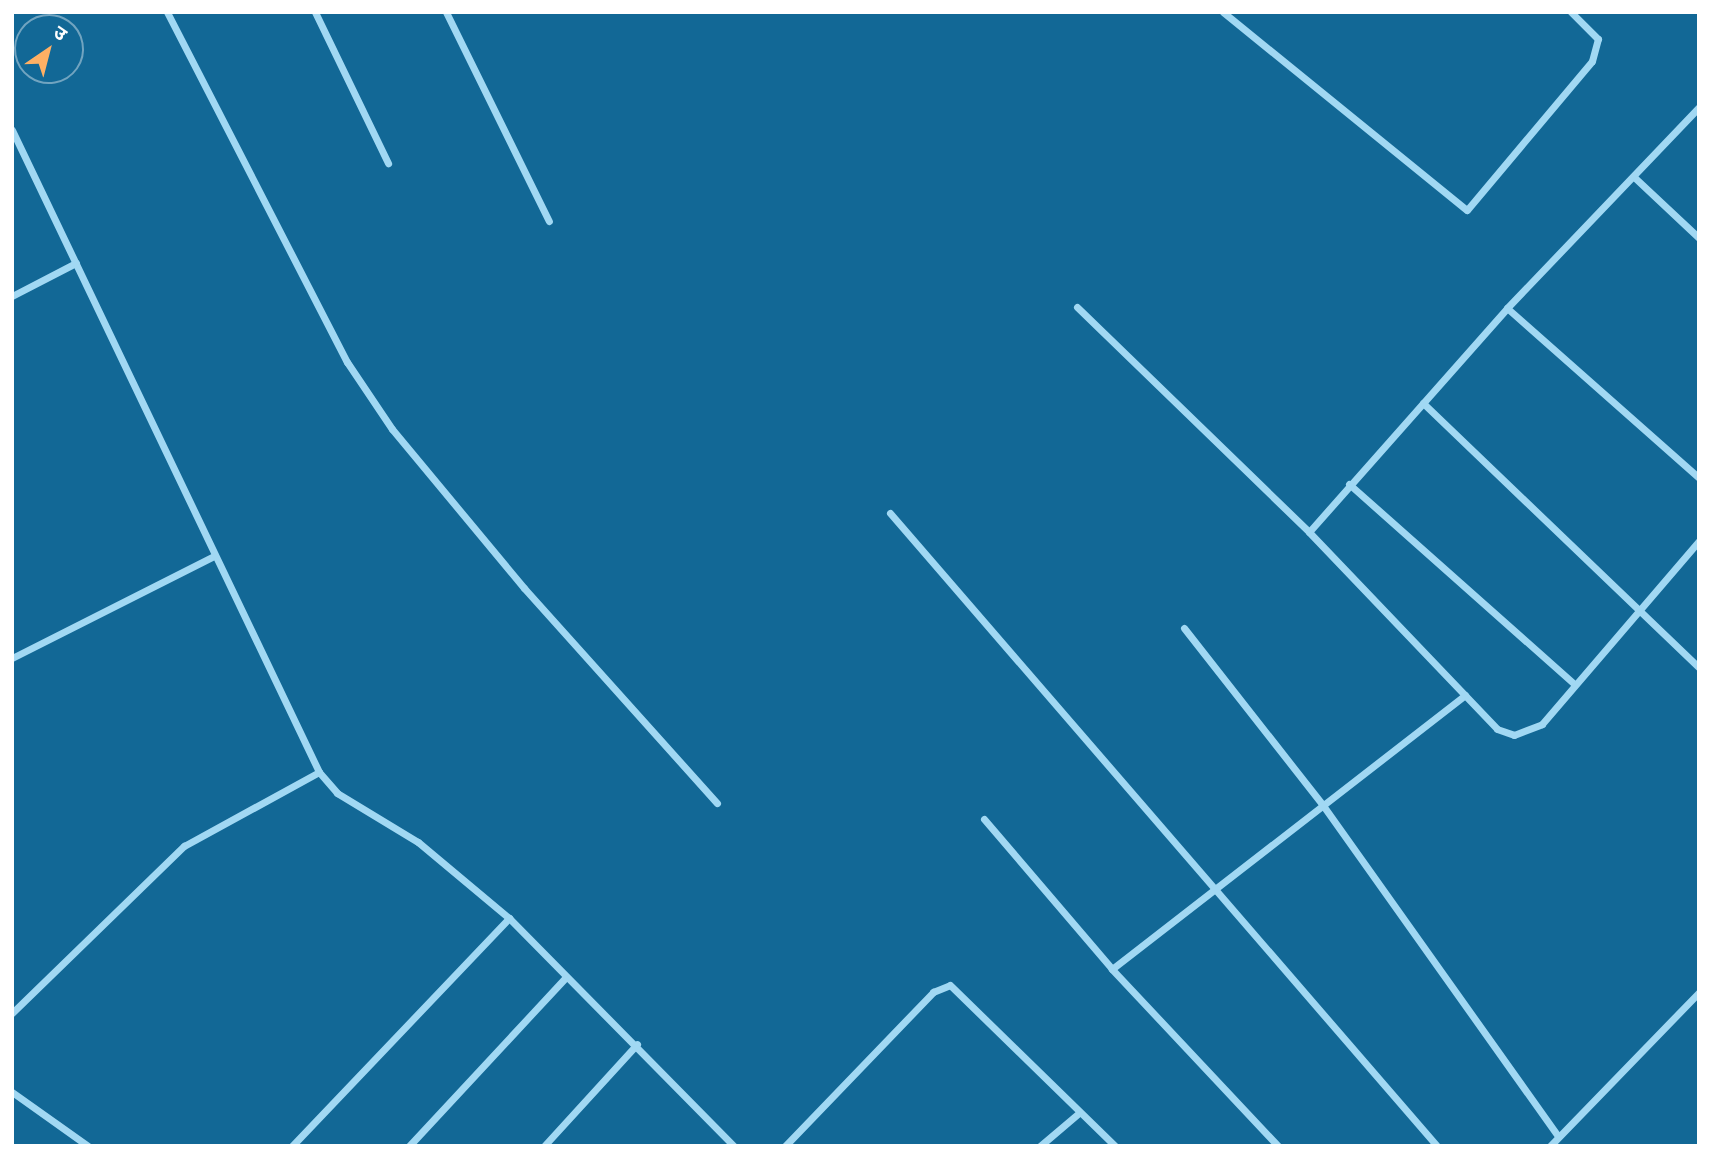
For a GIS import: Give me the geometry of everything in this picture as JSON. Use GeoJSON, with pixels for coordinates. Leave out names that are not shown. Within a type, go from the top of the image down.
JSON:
{"type":"FeatureCollection","features":[{"type":"Feature","properties":{"kind":"street"},"geometry":{"type":"LineString","coordinates":[[167,12],[347,362],[392,429],[717,803]]}},
{"type":"Feature","properties":{"kind":"street"},"geometry":{"type":"LineString","coordinates":[[315,12],[388,163]]}},
{"type":"Feature","properties":{"kind":"street"},"geometry":{"type":"LineString","coordinates":[[446,12],[549,221]]}},
{"type":"Feature","properties":{"kind":"street"},"geometry":{"type":"LineString","coordinates":[[1223,12],[1467,210],[1592,61],[1598,39],[1571,12]]}},
{"type":"Feature","properties":{"kind":"street"},"geometry":{"type":"LineString","coordinates":[[1309,532],[1507,308],[1699,107]]}},
{"type":"Feature","properties":{"kind":"street"},"geometry":{"type":"LineString","coordinates":[[12,130],[319,772],[337,793],[418,842],[509,918],[565,978],[637,1044],[734,1146]]}},
{"type":"Feature","properties":{"kind":"street"},"geometry":{"type":"LineString","coordinates":[[1634,177],[1699,239]]}},
{"type":"Feature","properties":{"kind":"street"},"geometry":{"type":"LineString","coordinates":[[12,296],[76,263]]}},
{"type":"Feature","properties":{"kind":"street"},"geometry":{"type":"LineString","coordinates":[[1077,307],[1309,532],[1497,729],[1514,735],[1542,724],[1637,610],[1699,541]]}},
{"type":"Feature","properties":{"kind":"street"},"geometry":{"type":"LineString","coordinates":[[1507,308],[1699,478]]}},
{"type":"Feature","properties":{"kind":"street"},"geometry":{"type":"LineString","coordinates":[[1423,403],[1699,668]]}},
{"type":"Feature","properties":{"kind":"street"},"geometry":{"type":"LineString","coordinates":[[1349,484],[1575,685]]}},
{"type":"Feature","properties":{"kind":"street"},"geometry":{"type":"LineString","coordinates":[[890,513],[1217,884],[1437,1146]]}},
{"type":"Feature","properties":{"kind":"street"},"geometry":{"type":"LineString","coordinates":[[12,658],[214,556]]}},
{"type":"Feature","properties":{"kind":"street"},"geometry":{"type":"LineString","coordinates":[[1184,628],[1322,804],[1559,1136]]}},
{"type":"Feature","properties":{"kind":"street"},"geometry":{"type":"LineString","coordinates":[[1112,969],[1217,884],[1465,695]]}},
{"type":"Feature","properties":{"kind":"street"},"geometry":{"type":"LineString","coordinates":[[12,1013],[184,846],[319,772]]}},
{"type":"Feature","properties":{"kind":"street"},"geometry":{"type":"LineString","coordinates":[[984,819],[1112,969],[1278,1146]]}},
{"type":"Feature","properties":{"kind":"street"},"geometry":{"type":"LineString","coordinates":[[292,1146],[509,918]]}},
{"type":"Feature","properties":{"kind":"street"},"geometry":{"type":"LineString","coordinates":[[410,1146],[565,978]]}},
{"type":"Feature","properties":{"kind":"street"},"geometry":{"type":"LineString","coordinates":[[785,1146],[933,992],[950,985],[1115,1146]]}},
{"type":"Feature","properties":{"kind":"street"},"geometry":{"type":"LineString","coordinates":[[1550,1146],[1699,992]]}},
{"type":"Feature","properties":{"kind":"street"},"geometry":{"type":"LineString","coordinates":[[544,1146],[637,1044]]}},
{"type":"Feature","properties":{"kind":"street"},"geometry":{"type":"LineString","coordinates":[[12,1092],[88,1146]]}},
{"type":"Feature","properties":{"kind":"street"},"geometry":{"type":"LineString","coordinates":[[1040,1146],[1080,1112]]}}]}
